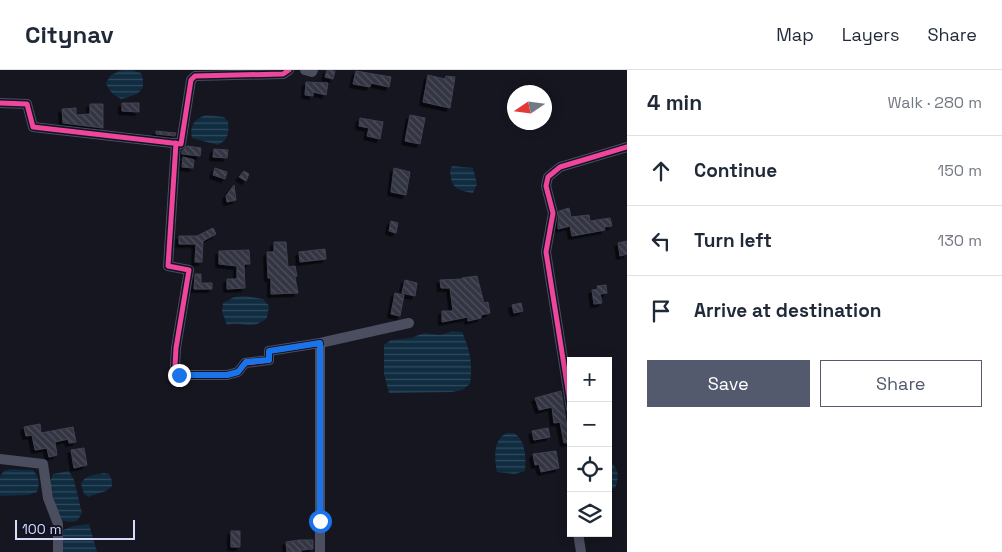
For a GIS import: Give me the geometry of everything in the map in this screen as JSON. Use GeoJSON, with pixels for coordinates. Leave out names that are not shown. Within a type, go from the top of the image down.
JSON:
{"type":"FeatureCollection","features":[{"type":"Feature","properties":{"kind":"street"},"geometry":{"type":"LineString","coordinates":[[0,103],[26,104],[33,126],[181,144],[191,80],[195,76],[282,74],[288,70]]}},
{"type":"Feature","properties":{"kind":"street"},"geometry":{"type":"LineString","coordinates":[[305,70],[312,72],[313,70]]}},
{"type":"Feature","properties":{"kind":"street"},"geometry":{"type":"LineString","coordinates":[[176,143],[168,266],[189,270],[176,348],[175,366],[179,375],[227,375],[238,372],[246,362],[269,360],[269,351],[320,343],[409,323]]}},
{"type":"Feature","properties":{"kind":"street"},"geometry":{"type":"LineString","coordinates":[[570,402],[546,252],[553,213],[546,186],[548,176],[560,167],[627,147]]}},
{"type":"Feature","properties":{"kind":"street"},"geometry":{"type":"LineString","coordinates":[[320,343],[320,552]]}},
{"type":"Feature","properties":{"kind":"street"},"geometry":{"type":"LineString","coordinates":[[0,459],[43,464],[48,498],[58,524],[58,552]]}},
{"type":"Feature","properties":{"kind":"street"},"geometry":{"type":"LineString","coordinates":[[579,537],[581,552]]}},
{"type":"Feature","properties":{"kind":"water"},"geometry":{"type":"Polygon","coordinates":[[[122,70],[132,70],[141,73],[143,85],[140,92],[121,99],[112,93],[106,83],[111,75],[122,70]]]}},
{"type":"Feature","properties":{"kind":"water"},"geometry":{"type":"Polygon","coordinates":[[[206,115],[224,117],[228,121],[228,135],[218,145],[192,138],[192,126],[199,118],[206,115]]]}},
{"type":"Feature","properties":{"kind":"water"},"geometry":{"type":"Polygon","coordinates":[[[452,166],[473,168],[477,184],[473,193],[462,191],[453,184],[450,170],[452,166]]]}},
{"type":"Feature","properties":{"kind":"water"},"geometry":{"type":"Polygon","coordinates":[[[245,296],[263,299],[269,306],[267,318],[251,325],[227,325],[222,312],[223,303],[234,297],[245,296]]]}},
{"type":"Feature","properties":{"kind":"water"},"geometry":{"type":"Polygon","coordinates":[[[453,331],[462,332],[467,345],[471,364],[470,384],[462,390],[452,392],[389,393],[384,374],[384,345],[391,340],[411,338],[424,333],[440,335],[453,331]]]}},
{"type":"Feature","properties":{"kind":"water"},"geometry":{"type":"Polygon","coordinates":[[[514,433],[521,440],[525,455],[525,471],[515,474],[497,472],[495,455],[497,444],[503,435],[514,433]]]}},
{"type":"Feature","properties":{"kind":"water"},"geometry":{"type":"Polygon","coordinates":[[[612,463],[618,478],[615,488],[612,489],[612,463]]]}},
{"type":"Feature","properties":{"kind":"water"},"geometry":{"type":"Polygon","coordinates":[[[10,469],[33,470],[38,480],[37,492],[28,495],[0,496],[0,476],[4,471],[10,469]]]}},
{"type":"Feature","properties":{"kind":"water"},"geometry":{"type":"Polygon","coordinates":[[[69,471],[74,480],[82,513],[77,521],[70,522],[59,520],[50,482],[53,474],[69,471]]]}},
{"type":"Feature","properties":{"kind":"water"},"geometry":{"type":"Polygon","coordinates":[[[104,473],[109,474],[112,486],[106,491],[88,497],[84,494],[82,481],[90,476],[104,473]]]}},
{"type":"Feature","properties":{"kind":"water"},"geometry":{"type":"Polygon","coordinates":[[[89,524],[97,552],[62,552],[61,531],[73,526],[89,524]]]}},
{"type":"Feature","properties":{"kind":"building"},"geometry":{"type":"Polygon","coordinates":[[[327,70],[335,71],[333,79],[325,77],[327,70]]]}},
{"type":"Feature","properties":{"kind":"building"},"geometry":{"type":"Polygon","coordinates":[[[356,71],[391,77],[389,87],[371,83],[370,87],[353,84],[356,71]]]}},
{"type":"Feature","properties":{"kind":"building"},"geometry":{"type":"Polygon","coordinates":[[[428,75],[445,79],[446,76],[455,77],[450,108],[423,102],[428,75]]]}},
{"type":"Feature","properties":{"kind":"building"},"geometry":{"type":"Polygon","coordinates":[[[306,82],[328,83],[326,95],[313,92],[313,96],[305,95],[306,82]]]}},
{"type":"Feature","properties":{"kind":"building"},"geometry":{"type":"Polygon","coordinates":[[[122,103],[139,103],[139,112],[122,111],[122,103]]]}},
{"type":"Feature","properties":{"kind":"building"},"geometry":{"type":"Polygon","coordinates":[[[90,104],[103,104],[103,128],[63,123],[62,109],[76,108],[76,115],[90,114],[90,104]]]}},
{"type":"Feature","properties":{"kind":"building"},"geometry":{"type":"Polygon","coordinates":[[[410,115],[425,118],[420,144],[405,141],[410,115]]]}},
{"type":"Feature","properties":{"kind":"building"},"geometry":{"type":"Polygon","coordinates":[[[360,118],[383,122],[380,139],[367,136],[369,128],[359,126],[360,118]]]}},
{"type":"Feature","properties":{"kind":"building"},"geometry":{"type":"Polygon","coordinates":[[[156,131],[176,133],[175,136],[156,134],[156,131]]]}},
{"type":"Feature","properties":{"kind":"building"},"geometry":{"type":"Polygon","coordinates":[[[187,146],[201,148],[200,156],[182,154],[182,151],[187,146]]]}},
{"type":"Feature","properties":{"kind":"building"},"geometry":{"type":"Polygon","coordinates":[[[214,149],[228,150],[227,158],[213,157],[214,149]]]}},
{"type":"Feature","properties":{"kind":"building"},"geometry":{"type":"Polygon","coordinates":[[[183,157],[194,160],[193,168],[182,167],[183,157]]]}},
{"type":"Feature","properties":{"kind":"building"},"geometry":{"type":"Polygon","coordinates":[[[215,168],[227,172],[225,179],[213,175],[215,168]]]}},
{"type":"Feature","properties":{"kind":"building"},"geometry":{"type":"Polygon","coordinates":[[[394,168],[410,172],[406,195],[391,192],[394,168]]]}},
{"type":"Feature","properties":{"kind":"building"},"geometry":{"type":"Polygon","coordinates":[[[244,171],[249,174],[246,181],[239,177],[244,171]]]}},
{"type":"Feature","properties":{"kind":"building"},"geometry":{"type":"Polygon","coordinates":[[[234,185],[236,200],[227,202],[226,196],[234,185]]]}},
{"type":"Feature","properties":{"kind":"building"},"geometry":{"type":"Polygon","coordinates":[[[569,208],[571,217],[589,215],[590,221],[610,218],[612,226],[604,227],[605,230],[572,236],[570,226],[558,229],[559,211],[569,208]]]}},
{"type":"Feature","properties":{"kind":"building"},"geometry":{"type":"Polygon","coordinates":[[[391,221],[398,223],[396,233],[389,231],[391,221]]]}},
{"type":"Feature","properties":{"kind":"building"},"geometry":{"type":"Polygon","coordinates":[[[213,228],[216,234],[203,241],[202,262],[195,262],[196,244],[179,244],[179,236],[197,236],[213,228]]]}},
{"type":"Feature","properties":{"kind":"building"},"geometry":{"type":"Polygon","coordinates":[[[627,241],[627,254],[620,256],[618,243],[627,241]]]}},
{"type":"Feature","properties":{"kind":"building"},"geometry":{"type":"Polygon","coordinates":[[[274,242],[286,242],[288,267],[295,266],[298,293],[271,294],[271,278],[268,278],[267,252],[274,252],[274,242]]]}},
{"type":"Feature","properties":{"kind":"building"},"geometry":{"type":"Polygon","coordinates":[[[325,249],[326,259],[300,262],[299,252],[325,249]]]}},
{"type":"Feature","properties":{"kind":"building"},"geometry":{"type":"Polygon","coordinates":[[[249,250],[250,264],[244,264],[245,288],[227,289],[227,279],[237,279],[237,266],[219,264],[219,251],[249,250]]]}},
{"type":"Feature","properties":{"kind":"building"},"geometry":{"type":"Polygon","coordinates":[[[195,274],[201,274],[201,283],[212,283],[212,289],[194,289],[195,274]]]}},
{"type":"Feature","properties":{"kind":"building"},"geometry":{"type":"Polygon","coordinates":[[[477,276],[484,303],[488,302],[490,313],[481,315],[481,318],[468,321],[468,317],[442,322],[442,311],[453,311],[450,288],[441,288],[440,280],[477,276]]]}},
{"type":"Feature","properties":{"kind":"building"},"geometry":{"type":"Polygon","coordinates":[[[405,280],[417,283],[415,296],[402,293],[405,280]]]}},
{"type":"Feature","properties":{"kind":"building"},"geometry":{"type":"Polygon","coordinates":[[[606,285],[607,293],[600,294],[602,303],[594,304],[592,290],[598,289],[597,286],[606,285]]]}},
{"type":"Feature","properties":{"kind":"building"},"geometry":{"type":"Polygon","coordinates":[[[395,293],[404,295],[400,316],[391,314],[395,293]]]}},
{"type":"Feature","properties":{"kind":"building"},"geometry":{"type":"Polygon","coordinates":[[[521,303],[523,311],[514,313],[512,305],[521,303]]]}},
{"type":"Feature","properties":{"kind":"building"},"geometry":{"type":"Polygon","coordinates":[[[561,391],[567,426],[567,443],[564,443],[560,422],[554,423],[552,407],[539,410],[535,398],[561,391]]]}},
{"type":"Feature","properties":{"kind":"building"},"geometry":{"type":"Polygon","coordinates":[[[40,424],[41,433],[73,427],[76,442],[69,443],[68,439],[55,442],[57,455],[49,457],[47,448],[35,450],[32,435],[26,436],[24,427],[40,424]]]}},
{"type":"Feature","properties":{"kind":"building"},"geometry":{"type":"Polygon","coordinates":[[[548,428],[550,437],[534,440],[532,431],[548,428]]]}},
{"type":"Feature","properties":{"kind":"building"},"geometry":{"type":"Polygon","coordinates":[[[84,448],[87,465],[74,468],[71,450],[84,448]]]}},
{"type":"Feature","properties":{"kind":"building"},"geometry":{"type":"Polygon","coordinates":[[[556,451],[559,468],[541,472],[539,464],[535,465],[533,454],[556,451]]]}},
{"type":"Feature","properties":{"kind":"building"},"geometry":{"type":"Polygon","coordinates":[[[231,531],[240,531],[240,547],[231,547],[231,531]]]}},
{"type":"Feature","properties":{"kind":"building"},"geometry":{"type":"Polygon","coordinates":[[[313,540],[313,549],[301,550],[301,552],[287,552],[286,542],[313,540]]]}},
{"type":"Feature","properties":{"kind":"cycle path"},"geometry":{"type":"LineString","coordinates":[[0,103],[27,104],[33,127],[181,144],[191,80],[195,76],[283,74],[289,70]]}},
{"type":"Feature","properties":{"kind":"cycle path"},"geometry":{"type":"LineString","coordinates":[[176,143],[168,266],[189,270],[176,348],[175,366],[179,375],[227,375],[238,372],[245,363],[269,360],[269,351],[320,343]]}},
{"type":"Feature","properties":{"kind":"cycle path"},"geometry":{"type":"LineString","coordinates":[[570,402],[546,252],[553,213],[546,186],[548,177],[560,167],[627,147]]}},
{"type":"Feature","properties":{"kind":"route"},"geometry":{"type":"LineString","coordinates":[[179,375],[227,375],[238,372],[246,362],[269,360],[269,351],[320,343],[320,521]]}}]}
